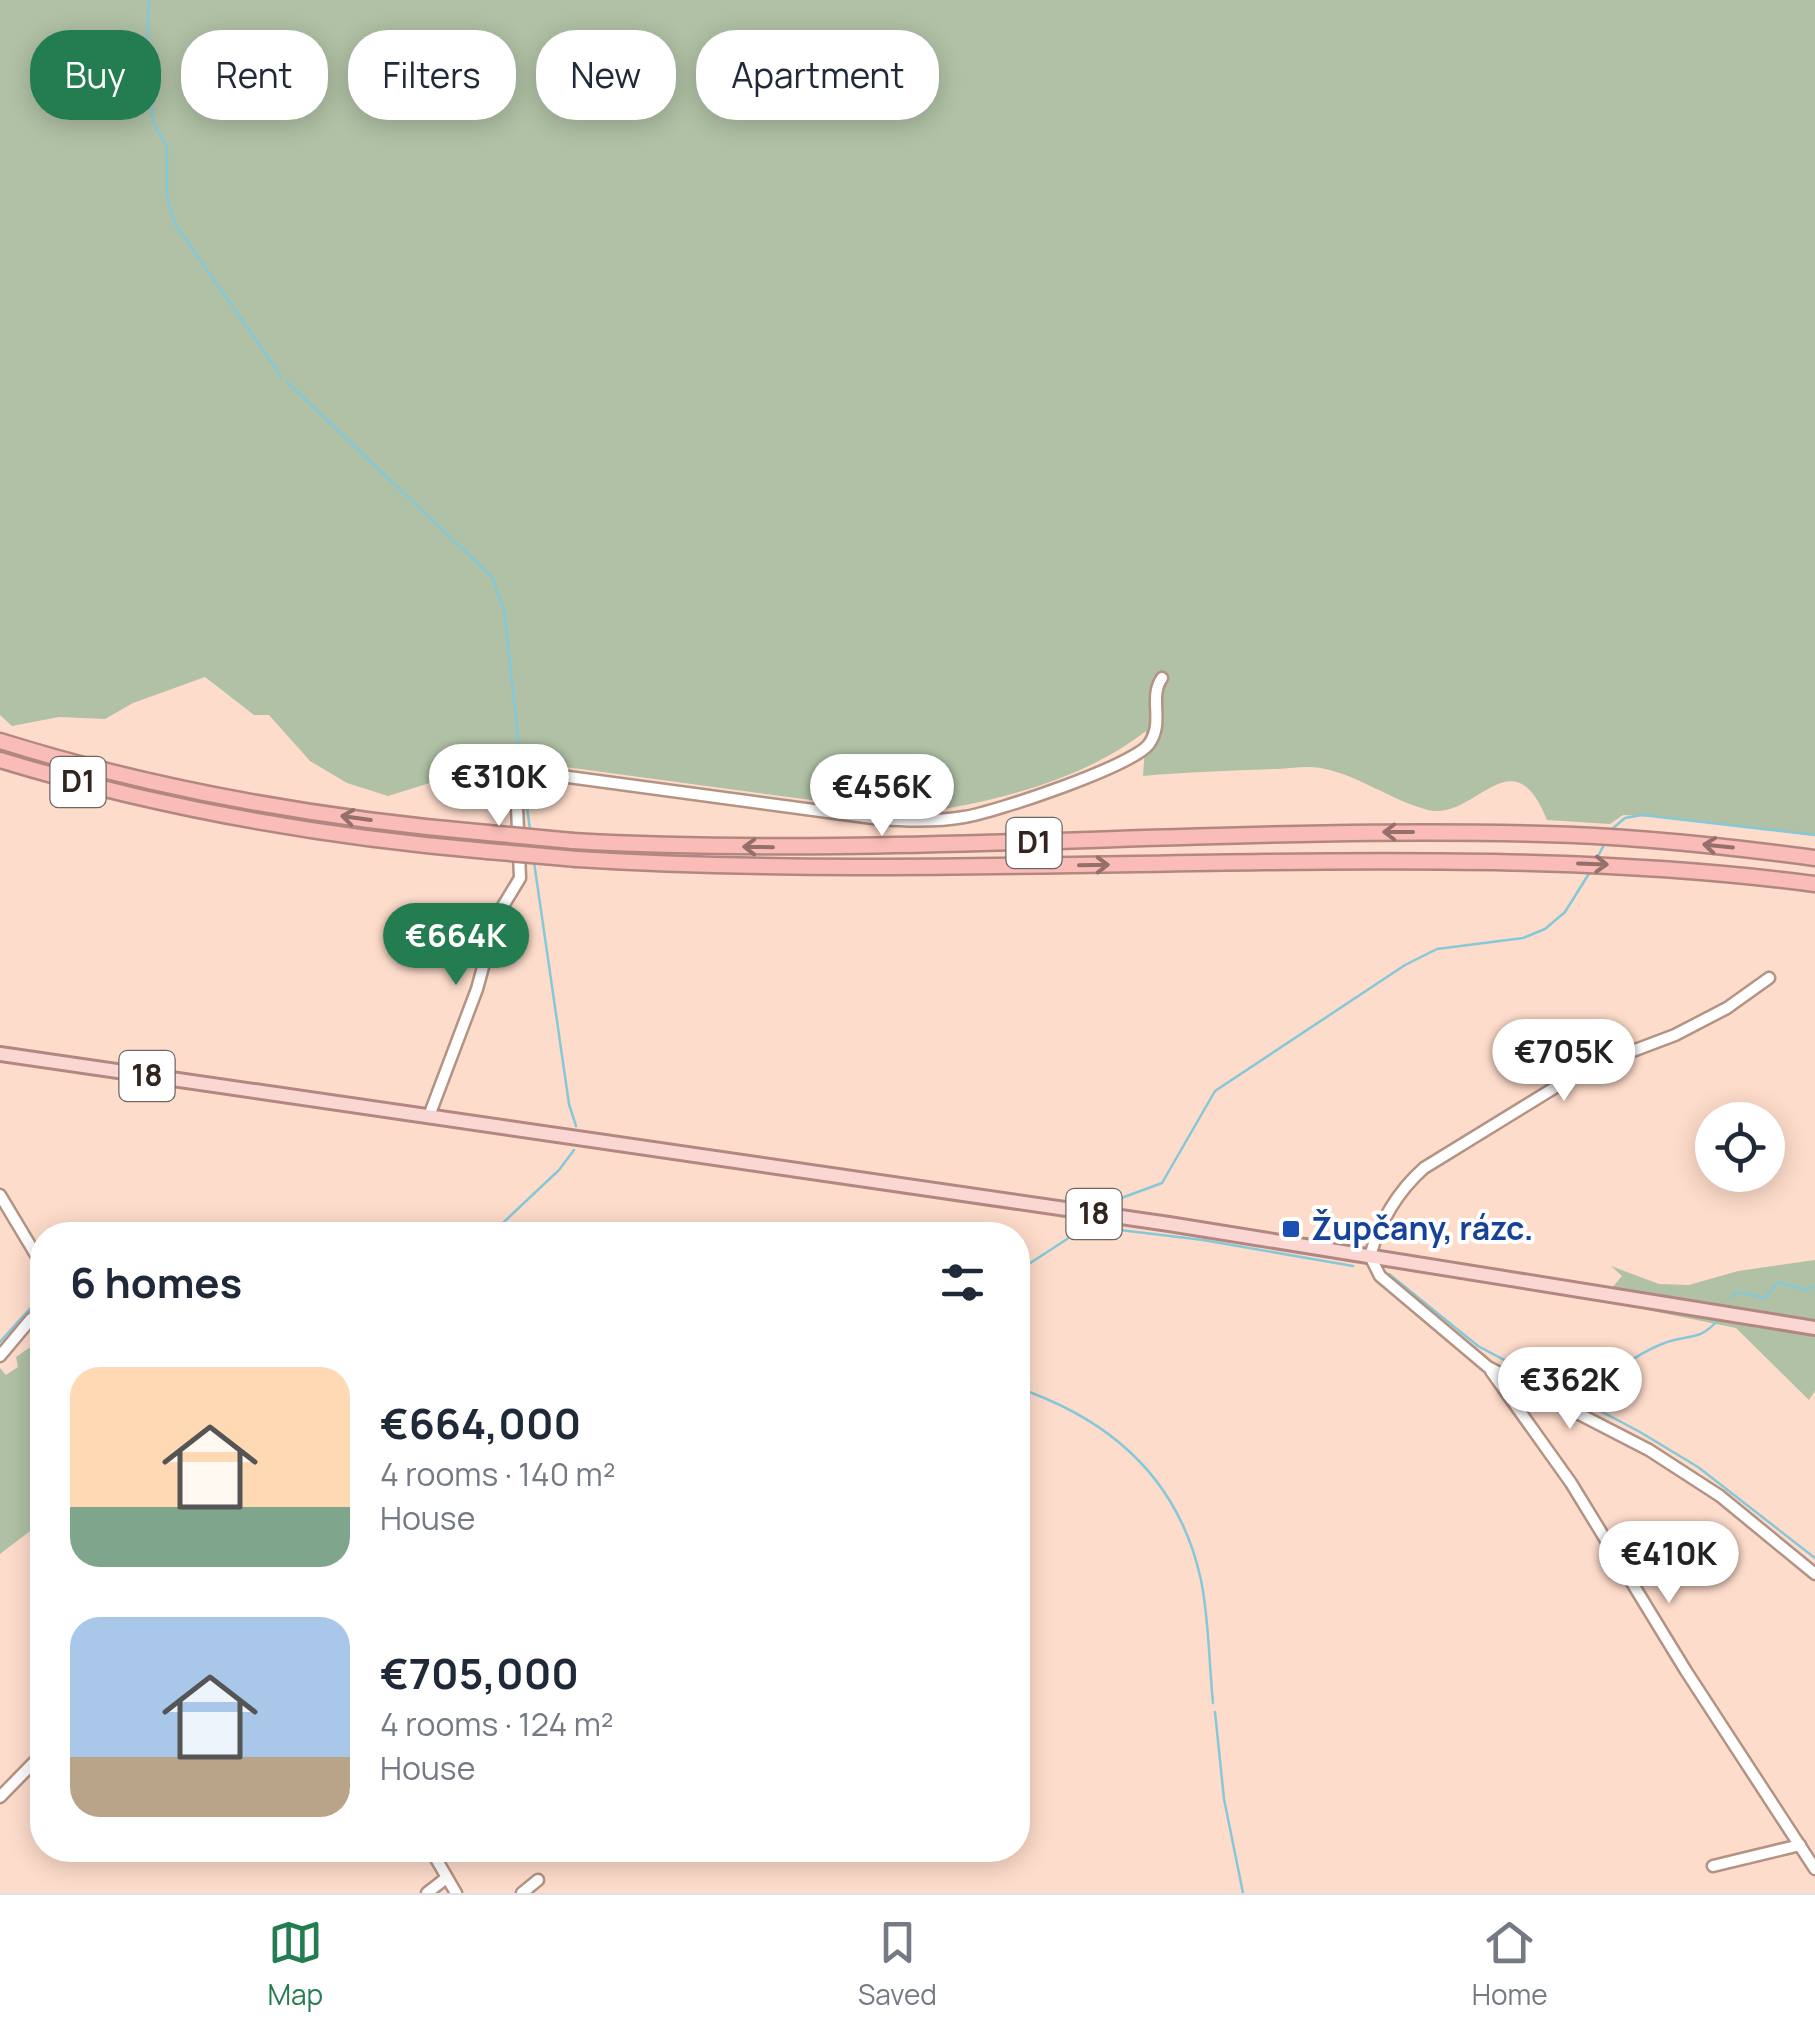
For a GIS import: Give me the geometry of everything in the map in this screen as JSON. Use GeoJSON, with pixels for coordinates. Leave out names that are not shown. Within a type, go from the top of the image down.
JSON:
{"type":"FeatureCollection","features":[{"type":"Feature","properties":{"kind":"highway","name":"D1"},"geometry":{"type":"LineString","coordinates":[[0,741],[92,766],[276,805],[393,824],[662,846],[867,848],[1326,832],[1495,833],[1654,840],[1815,858]]}},
{"type":"Feature","properties":{"kind":"highway","name":"D1"},"geometry":{"type":"LineString","coordinates":[[0,760],[216,812],[358,837],[577,859],[784,868],[1496,861],[1728,872],[1815,884]]}},
{"type":"Feature","properties":{"kind":"main road","name":"18"},"geometry":{"type":"LineString","coordinates":[[0,1054],[1370,1256],[1815,1328]]}},
{"type":"Feature","properties":{"kind":"street"},"geometry":{"type":"LineString","coordinates":[[429,1116],[476,989],[496,916],[520,878],[517,807],[506,776],[512,772],[524,770],[880,819],[964,818],[1028,798],[1139,754],[1156,731],[1156,689],[1162,678]]}},
{"type":"Feature","properties":{"kind":"street"},"geometry":{"type":"LineString","coordinates":[[1769,978],[1727,1008],[1675,1035],[1585,1069],[1424,1168],[1390,1206],[1370,1256],[1380,1276],[1488,1367],[1649,1450],[1720,1496],[1815,1574]]}},
{"type":"Feature","properties":{"kind":"street"},"geometry":{"type":"LineString","coordinates":[[0,1195],[30,1245]]}},
{"type":"Feature","properties":{"kind":"street"},"geometry":{"type":"LineString","coordinates":[[0,1356],[30,1319]]}},
{"type":"Feature","properties":{"kind":"street"},"geometry":{"type":"LineString","coordinates":[[1488,1367],[1571,1483],[1686,1671],[1815,1869]]}},
{"type":"Feature","properties":{"kind":"street"},"geometry":{"type":"LineString","coordinates":[[0,1798],[30,1767]]}},
{"type":"Feature","properties":{"kind":"street"},"geometry":{"type":"LineString","coordinates":[[1712,1866],[1800,1845]]}},
{"type":"Feature","properties":{"kind":"street"},"geometry":{"type":"LineString","coordinates":[[437,1862],[456,1893]]}},
{"type":"Feature","properties":{"kind":"street"},"geometry":{"type":"LineString","coordinates":[[427,1893],[445,1879]]}},
{"type":"Feature","properties":{"kind":"street"},"geometry":{"type":"LineString","coordinates":[[522,1893],[538,1880]]}},
{"type":"Feature","properties":{"kind":"green space"},"geometry":{"type":"Polygon","coordinates":[[[0,0],[1815,0],[1815,836],[1676,818],[1623,815],[1610,824],[1547,820],[1534,795],[1520,783],[1492,786],[1462,804],[1428,810],[1334,771],[1315,767],[1143,776],[1146,731],[1093,764],[1036,787],[915,814],[476,755],[462,773],[388,796],[347,783],[310,761],[269,715],[254,715],[205,677],[133,703],[105,719],[59,717],[12,726],[0,715],[0,0]]]}},
{"type":"Feature","properties":{"kind":"green space"},"geometry":{"type":"Polygon","coordinates":[[[1815,1260],[1815,1391],[1809,1400],[1736,1328],[1613,1303],[1611,1289],[1622,1276],[1611,1266],[1659,1284],[1689,1285],[1738,1271],[1815,1260]]]}},
{"type":"Feature","properties":{"kind":"green space"},"geometry":{"type":"Polygon","coordinates":[[[30,1347],[30,1531],[0,1554],[0,1368],[6,1375],[18,1367],[16,1357],[30,1347]]]}},
{"type":"Feature","properties":{"kind":"waterway"},"geometry":{"type":"LineString","coordinates":[[149,0],[147,44],[153,122],[167,147],[167,198],[175,224],[281,376]]}},
{"type":"Feature","properties":{"kind":"waterway"},"geometry":{"type":"LineString","coordinates":[[287,382],[492,577],[504,610],[521,764]]}},
{"type":"Feature","properties":{"kind":"waterway"},"geometry":{"type":"LineString","coordinates":[[523,778],[530,829]]}},
{"type":"Feature","properties":{"kind":"waterway"},"geometry":{"type":"LineString","coordinates":[[1612,829],[1625,818],[1642,815],[1815,835]]}},
{"type":"Feature","properties":{"kind":"waterway"},"geometry":{"type":"LineString","coordinates":[[1596,860],[1606,841]]}},
{"type":"Feature","properties":{"kind":"waterway"},"geometry":{"type":"LineString","coordinates":[[534,862],[569,1104],[576,1126]]}},
{"type":"Feature","properties":{"kind":"waterway"},"geometry":{"type":"LineString","coordinates":[[1116,1200],[1162,1183],[1215,1091],[1405,965],[1437,949],[1523,938],[1545,929],[1565,912],[1590,872]]}},
{"type":"Feature","properties":{"kind":"waterway"},"geometry":{"type":"LineString","coordinates":[[504,1222],[559,1170],[574,1150]]}},
{"type":"Feature","properties":{"kind":"waterway"},"geometry":{"type":"LineString","coordinates":[[1030,1263],[1087,1226],[1203,1240],[1353,1266]]}},
{"type":"Feature","properties":{"kind":"waterway"},"geometry":{"type":"LineString","coordinates":[[1389,1274],[1478,1346],[1698,1467],[1815,1558]]}},
{"type":"Feature","properties":{"kind":"waterway"},"geometry":{"type":"LineString","coordinates":[[1732,1297],[1738,1292],[1765,1298],[1778,1282],[1805,1290],[1815,1286]]}},
{"type":"Feature","properties":{"kind":"waterway"},"geometry":{"type":"LineString","coordinates":[[0,1342],[30,1308]]}},
{"type":"Feature","properties":{"kind":"waterway"},"geometry":{"type":"LineString","coordinates":[[1587,1401],[1612,1375],[1641,1354],[1698,1335],[1718,1320]]}},
{"type":"Feature","properties":{"kind":"waterway"},"geometry":{"type":"LineString","coordinates":[[1030,1393],[1083,1417],[1111,1436],[1137,1458],[1176,1512],[1191,1544],[1201,1580],[1213,1703]]}},
{"type":"Feature","properties":{"kind":"waterway"},"geometry":{"type":"LineString","coordinates":[[1215,1712],[1224,1799],[1243,1893]]}},
{"type":"Feature","properties":{"kind":"place","name":"Župčany, rázc."},"geometry":{"type":"Point","coordinates":[1291,1229]}}]}
